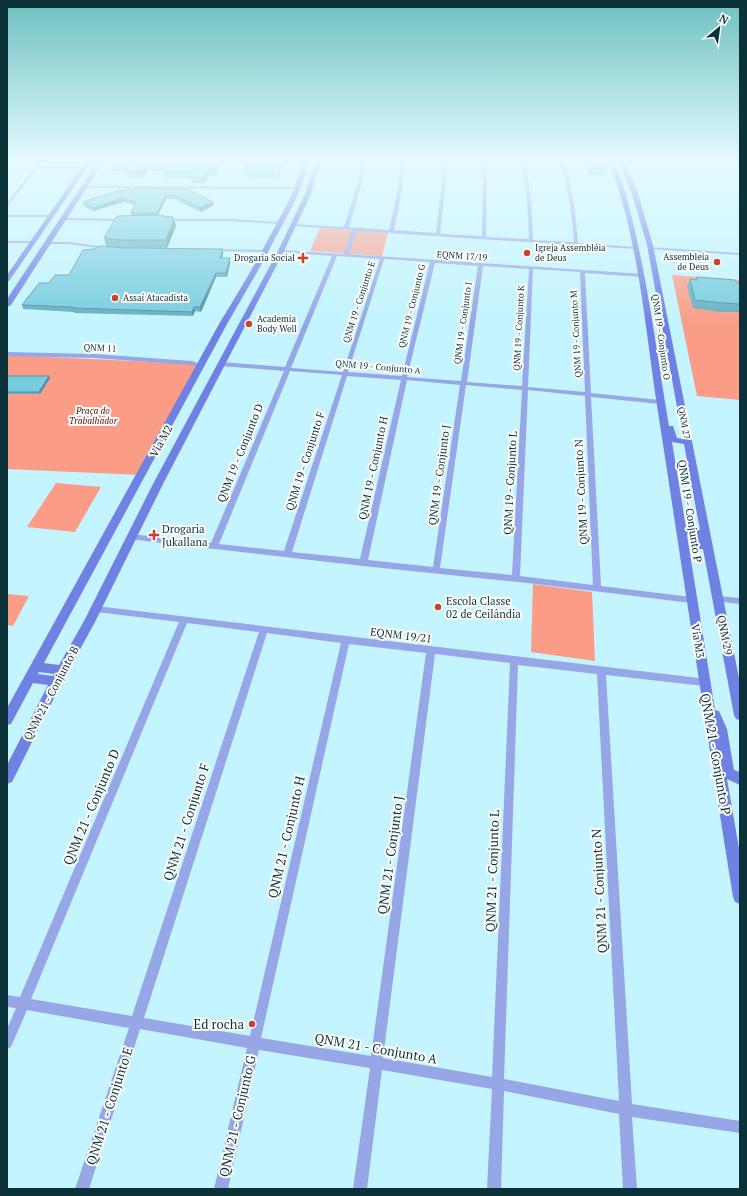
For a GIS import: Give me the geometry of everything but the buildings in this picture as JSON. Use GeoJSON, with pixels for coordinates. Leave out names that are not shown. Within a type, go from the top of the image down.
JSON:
{"type":"FeatureCollection","features":[{"type":"Feature","properties":{"kind":"main road"},"geometry":{"type":"LineString","coordinates":[[7,305],[67,214]]}},
{"type":"Feature","properties":{"kind":"main road","name":"Via M2"},"geometry":{"type":"LineString","coordinates":[[7,720],[36,667],[145,489],[203,363],[223,324],[266,251],[285,214]]}},
{"type":"Feature","properties":{"kind":"main road"},"geometry":{"type":"LineString","coordinates":[[96,609],[131,537],[145,489],[221,364],[281,251],[299,214]]}},
{"type":"Feature","properties":{"kind":"main road"},"geometry":{"type":"LineString","coordinates":[[628,214],[648,301],[656,304],[661,301]]}},
{"type":"Feature","properties":{"kind":"main road","name":"QNM 27"},"geometry":{"type":"LineString","coordinates":[[642,214],[651,248],[718,599]]}},
{"type":"Feature","properties":{"kind":"main road"},"geometry":{"type":"LineString","coordinates":[[7,280],[51,216]]}},
{"type":"Feature","properties":{"kind":"main road"},"geometry":{"type":"LineString","coordinates":[[18,265],[30,269]]}},
{"type":"Feature","properties":{"kind":"main road"},"geometry":{"type":"LineString","coordinates":[[13,271],[30,269]]}},
{"type":"Feature","properties":{"kind":"main road"},"geometry":{"type":"LineString","coordinates":[[253,273],[270,271]]}},
{"type":"Feature","properties":{"kind":"main road"},"geometry":{"type":"LineString","coordinates":[[253,273],[266,278]]}},
{"type":"Feature","properties":{"kind":"main road","name":"QNM 19 - Conjunto O"},"geometry":{"type":"LineString","coordinates":[[642,276],[660,402]]}},
{"type":"Feature","properties":{"kind":"main road"},"geometry":{"type":"LineString","coordinates":[[656,375],[665,374],[670,376],[674,397],[682,409]]}},
{"type":"Feature","properties":{"kind":"main road"},"geometry":{"type":"LineString","coordinates":[[660,402],[668,418],[672,439],[680,442],[688,440]]}},
{"type":"Feature","properties":{"kind":"main road","name":"QNM 19 - Conjunto P"},"geometry":{"type":"LineString","coordinates":[[660,402],[682,534],[691,600]]}},
{"type":"Feature","properties":{"kind":"main road"},"geometry":{"type":"LineString","coordinates":[[682,534],[691,530],[700,535],[705,563],[714,580]]}},
{"type":"Feature","properties":{"kind":"main road","name":"QNM 29"},"geometry":{"type":"LineString","coordinates":[[718,599],[740,716]]}},
{"type":"Feature","properties":{"kind":"main road","name":"Via M3"},"geometry":{"type":"LineString","coordinates":[[691,600],[704,682]]}},
{"type":"Feature","properties":{"kind":"main road","name":"QNM 21 - Conjunto B"},"geometry":{"type":"LineString","coordinates":[[7,778],[56,681],[96,609]]}},
{"type":"Feature","properties":{"kind":"main road"},"geometry":{"type":"LineString","coordinates":[[36,667],[62,670]]}},
{"type":"Feature","properties":{"kind":"main road"},"geometry":{"type":"LineString","coordinates":[[30,678],[56,681]]}},
{"type":"Feature","properties":{"kind":"main road","name":"QNM 21 - Conjunto P"},"geometry":{"type":"LineString","coordinates":[[704,682],[740,897]]}},
{"type":"Feature","properties":{"kind":"main road"},"geometry":{"type":"LineString","coordinates":[[707,698],[720,729],[728,773],[740,780]]}},
{"type":"Feature","properties":{"kind":"street"},"geometry":{"type":"LineString","coordinates":[[346,229],[351,214]]}},
{"type":"Feature","properties":{"kind":"street"},"geometry":{"type":"LineString","coordinates":[[391,232],[395,214]]}},
{"type":"Feature","properties":{"kind":"street"},"geometry":{"type":"LineString","coordinates":[[438,234],[440,214]]}},
{"type":"Feature","properties":{"kind":"street"},"geometry":{"type":"LineString","coordinates":[[484,214],[484,237]]}},
{"type":"Feature","properties":{"kind":"street"},"geometry":{"type":"LineString","coordinates":[[531,214],[531,240]]}},
{"type":"Feature","properties":{"kind":"street"},"geometry":{"type":"LineString","coordinates":[[574,214],[576,243]]}},
{"type":"Feature","properties":{"kind":"street"},"geometry":{"type":"LineString","coordinates":[[7,216],[51,216]]}},
{"type":"Feature","properties":{"kind":"street"},"geometry":{"type":"LineString","coordinates":[[64,219],[131,220]]}},
{"type":"Feature","properties":{"kind":"street"},"geometry":{"type":"LineString","coordinates":[[160,220],[231,220],[280,223]]}},
{"type":"Feature","properties":{"kind":"street","name":"EQNM 17/19"},"geometry":{"type":"LineString","coordinates":[[292,225],[635,248]]}},
{"type":"Feature","properties":{"kind":"street"},"geometry":{"type":"LineString","coordinates":[[346,256],[356,229]]}},
{"type":"Feature","properties":{"kind":"street"},"geometry":{"type":"LineString","coordinates":[[7,242],[33,242]]}},
{"type":"Feature","properties":{"kind":"street"},"geometry":{"type":"LineString","coordinates":[[47,243],[68,243],[108,249]]}},
{"type":"Feature","properties":{"kind":"street"},"geometry":{"type":"LineString","coordinates":[[651,248],[740,254]]}},
{"type":"Feature","properties":{"kind":"street"},"geometry":{"type":"LineString","coordinates":[[212,250],[266,251]]}},
{"type":"Feature","properties":{"kind":"street","name":"EQNM 17/19"},"geometry":{"type":"LineString","coordinates":[[281,251],[642,276]]}},
{"type":"Feature","properties":{"kind":"street","name":"QNM 19 - Conjunto D"},"geometry":{"type":"LineString","coordinates":[[214,546],[335,255]]}},
{"type":"Feature","properties":{"kind":"street","name":"QNM 19 - Conjunto E"},"geometry":{"type":"LineString","coordinates":[[345,374],[382,259]]}},
{"type":"Feature","properties":{"kind":"street","name":"QNM 19 - Conjunto G"},"geometry":{"type":"LineString","coordinates":[[404,379],[433,262]]}},
{"type":"Feature","properties":{"kind":"street","name":"QNM 19 - Conjunto I"},"geometry":{"type":"LineString","coordinates":[[464,384],[481,265]]}},
{"type":"Feature","properties":{"kind":"street","name":"QNM 19 - Conjunto K"},"geometry":{"type":"LineString","coordinates":[[525,388],[531,269]]}},
{"type":"Feature","properties":{"kind":"street","name":"QNM 19 - Conjunto M"},"geometry":{"type":"LineString","coordinates":[[582,272],[588,395]]}},
{"type":"Feature","properties":{"kind":"street","name":"QNM 11"},"geometry":{"type":"LineString","coordinates":[[7,354],[94,356],[203,363]]}},
{"type":"Feature","properties":{"kind":"street","name":"QNM 19 - Conjunto A"},"geometry":{"type":"LineString","coordinates":[[221,364],[525,388],[660,402]]}},
{"type":"Feature","properties":{"kind":"street","name":"QNM 19 - Conjunto F"},"geometry":{"type":"LineString","coordinates":[[287,554],[345,374]]}},
{"type":"Feature","properties":{"kind":"street","name":"QNM 19 - Conjunto H"},"geometry":{"type":"LineString","coordinates":[[363,563],[404,379]]}},
{"type":"Feature","properties":{"kind":"street","name":"QNM 19 - Conjunto J"},"geometry":{"type":"LineString","coordinates":[[436,570],[464,384]]}},
{"type":"Feature","properties":{"kind":"street","name":"QNM 19 - Conjunto L"},"geometry":{"type":"LineString","coordinates":[[516,579],[525,388]]}},
{"type":"Feature","properties":{"kind":"street","name":"QNM 19 - Conjunto N"},"geometry":{"type":"LineString","coordinates":[[588,395],[597,588]]}},
{"type":"Feature","properties":{"kind":"street"},"geometry":{"type":"LineString","coordinates":[[131,537],[597,588],[691,600]]}},
{"type":"Feature","properties":{"kind":"street","name":"QNM 29"},"geometry":{"type":"LineString","coordinates":[[718,599],[740,601]]}},
{"type":"Feature","properties":{"kind":"street","name":"EQNM 19/21"},"geometry":{"type":"LineString","coordinates":[[96,609],[264,631],[346,639],[704,682]]}},
{"type":"Feature","properties":{"kind":"street","name":"QNM 21 - Conjunto D"},"geometry":{"type":"LineString","coordinates":[[7,1043],[184,620]]}},
{"type":"Feature","properties":{"kind":"street","name":"QNM 21 - Conjunto F"},"geometry":{"type":"LineString","coordinates":[[136,1022],[264,631]]}},
{"type":"Feature","properties":{"kind":"street","name":"QNM 21 - Conjunto H"},"geometry":{"type":"LineString","coordinates":[[253,1042],[346,639]]}},
{"type":"Feature","properties":{"kind":"street","name":"QNM 21 - Conjunto J"},"geometry":{"type":"LineString","coordinates":[[360,1189],[431,650]]}},
{"type":"Feature","properties":{"kind":"street","name":"QNM 21 - Conjunto L"},"geometry":{"type":"LineString","coordinates":[[494,1189],[514,660]]}},
{"type":"Feature","properties":{"kind":"street","name":"QNM 21 - Conjunto N"},"geometry":{"type":"LineString","coordinates":[[601,670],[630,1189]]}},
{"type":"Feature","properties":{"kind":"street","name":"QNM 21 - Conjunto A"},"geometry":{"type":"LineString","coordinates":[[7,1001],[498,1084],[625,1109],[740,1127]]}},
{"type":"Feature","properties":{"kind":"street","name":"QNM 21 - Conjunto E"},"geometry":{"type":"LineString","coordinates":[[82,1189],[136,1022]]}},
{"type":"Feature","properties":{"kind":"street","name":"QNM 21 - Conjunto G"},"geometry":{"type":"LineString","coordinates":[[221,1189],[253,1042]]}},
{"type":"Feature","properties":{"kind":"green space"},"geometry":{"type":"Polygon","coordinates":[[[320,228],[388,233],[382,256],[310,251],[320,228]]]}},
{"type":"Feature","properties":{"kind":"green space"},"geometry":{"type":"Polygon","coordinates":[[[672,275],[740,280],[740,400],[697,396],[672,275]]]}},
{"type":"Feature","properties":{"kind":"green space","name":"Praça do Trabalhador"},"geometry":{"type":"Polygon","coordinates":[[[7,355],[196,364],[199,366],[141,475],[7,469],[7,355]]]}},
{"type":"Feature","properties":{"kind":"green space"},"geometry":{"type":"Polygon","coordinates":[[[56,483],[101,487],[75,532],[27,527],[56,483]]]}},
{"type":"Feature","properties":{"kind":"green space"},"geometry":{"type":"Polygon","coordinates":[[[533,584],[592,592],[595,661],[531,652],[533,584]]]}},
{"type":"Feature","properties":{"kind":"green space"},"geometry":{"type":"Polygon","coordinates":[[[7,594],[29,596],[13,626],[7,625],[7,594]]]}},
{"type":"Feature","properties":{"kind":"place","name":"Igreja Assembléia de Deus"},"geometry":{"type":"Point","coordinates":[527,253]}},
{"type":"Feature","properties":{"kind":"place","name":"Drogaria Social"},"geometry":{"type":"Point","coordinates":[303,258]}},
{"type":"Feature","properties":{"kind":"place","name":"Assembleia de Deus"},"geometry":{"type":"Point","coordinates":[717,262]}},
{"type":"Feature","properties":{"kind":"place","name":"Assaí Atacadista"},"geometry":{"type":"Point","coordinates":[115,298]}},
{"type":"Feature","properties":{"kind":"place","name":"Academia Body Well"},"geometry":{"type":"Point","coordinates":[249,324]}},
{"type":"Feature","properties":{"kind":"place","name":"Drogaria Jukallana"},"geometry":{"type":"Point","coordinates":[154,535]}},
{"type":"Feature","properties":{"kind":"place","name":"Escola Classe 02 de Ceilândia"},"geometry":{"type":"Point","coordinates":[438,607]}},
{"type":"Feature","properties":{"kind":"place","name":"Ed rocha"},"geometry":{"type":"Point","coordinates":[252,1024]}}]}
